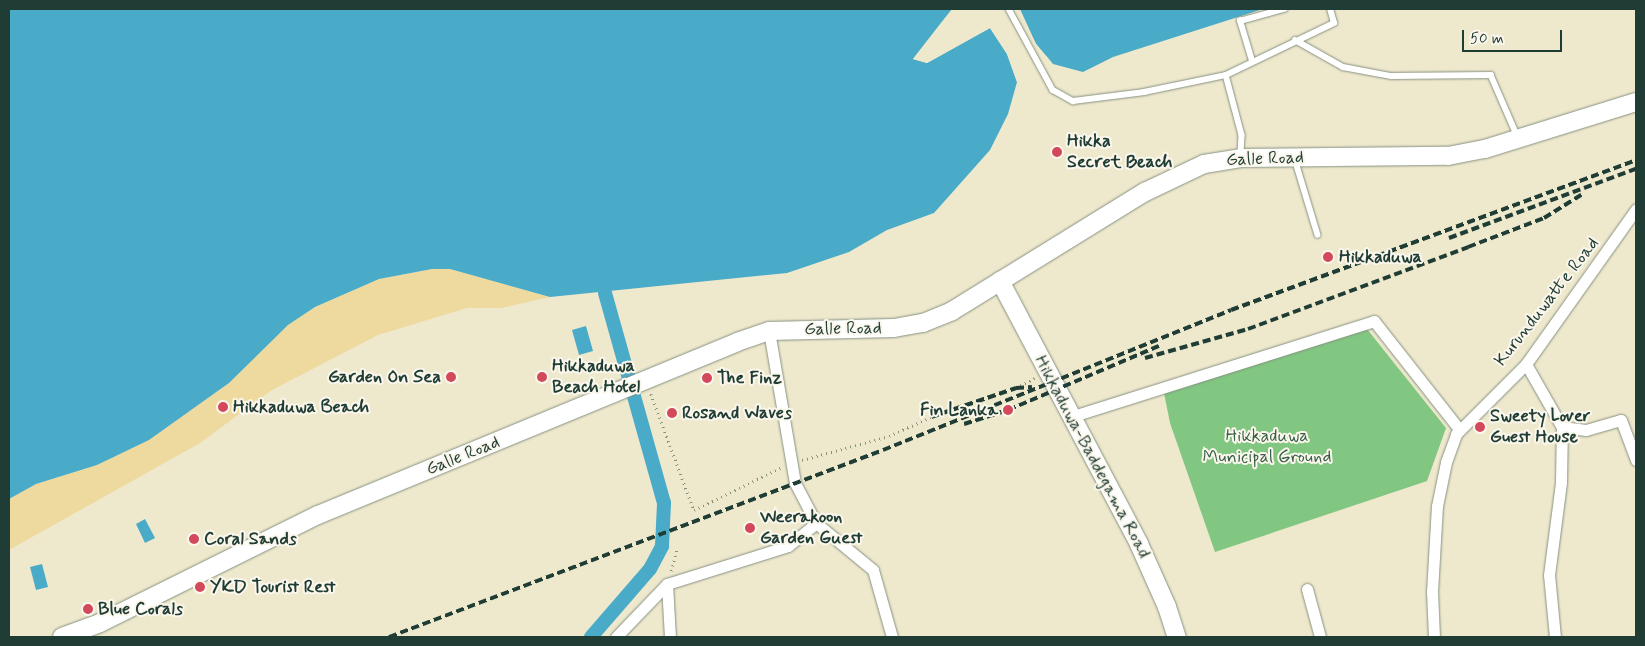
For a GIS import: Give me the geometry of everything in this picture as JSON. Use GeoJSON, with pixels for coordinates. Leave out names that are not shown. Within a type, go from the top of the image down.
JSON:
{"type":"FeatureCollection","features":[{"type":"Feature","properties":{"kind":"main road","name":"Galle Road"},"geometry":{"type":"LineString","coordinates":[[62,637],[100,623],[318,515],[769,331],[894,328],[923,323],[952,311],[1176,176],[1218,160],[1294,157],[1448,156],[1518,139],[1636,102]]}},
{"type":"Feature","properties":{"kind":"main road","name":"Hikkaduwa-Baddegama Road"},"geometry":{"type":"LineString","coordinates":[[1000,281],[1139,544],[1167,606],[1177,637]]}},
{"type":"Feature","properties":{"kind":"street","name":"Kurunduwatte Road"},"geometry":{"type":"LineString","coordinates":[[1434,637],[1432,592],[1437,506],[1446,462],[1459,429],[1526,364],[1636,209]]}},
{"type":"Feature","properties":{"kind":"street"},"geometry":{"type":"LineString","coordinates":[[1070,416],[1374,320],[1459,429]]}},
{"type":"Feature","properties":{"kind":"street"},"geometry":{"type":"LineString","coordinates":[[769,331],[795,483],[816,523],[873,570],[892,637]]}},
{"type":"Feature","properties":{"kind":"street"},"geometry":{"type":"LineString","coordinates":[[1526,364],[1562,427],[1561,482],[1549,575],[1555,637]]}},
{"type":"Feature","properties":{"kind":"street"},"geometry":{"type":"LineString","coordinates":[[1562,427],[1586,430],[1621,420],[1636,460]]}},
{"type":"Feature","properties":{"kind":"street"},"geometry":{"type":"LineString","coordinates":[[616,637],[667,584],[788,546],[816,523]]}},
{"type":"Feature","properties":{"kind":"street"},"geometry":{"type":"LineString","coordinates":[[667,584],[670,637]]}},
{"type":"Feature","properties":{"kind":"street"},"geometry":{"type":"LineString","coordinates":[[1307,588],[1320,637]]}},
{"type":"Feature","properties":{"kind":"lane"},"geometry":{"type":"LineString","coordinates":[[1009,9],[1048,83],[1053,90],[1073,101],[1144,92],[1226,75],[1295,40],[1334,23],[1330,9]]}},
{"type":"Feature","properties":{"kind":"lane"},"geometry":{"type":"LineString","coordinates":[[1252,61],[1240,21],[1284,9]]}},
{"type":"Feature","properties":{"kind":"lane"},"geometry":{"type":"LineString","coordinates":[[1295,40],[1343,67],[1391,76],[1492,74],[1518,139]]}},
{"type":"Feature","properties":{"kind":"lane"},"geometry":{"type":"LineString","coordinates":[[1226,75],[1242,135],[1241,158]]}},
{"type":"Feature","properties":{"kind":"lane"},"geometry":{"type":"LineString","coordinates":[[1294,157],[1318,235]]}},
{"type":"Feature","properties":{"kind":"path"},"geometry":{"type":"LineString","coordinates":[[1016,388],[1047,372]]}},
{"type":"Feature","properties":{"kind":"path"},"geometry":{"type":"LineString","coordinates":[[646,381],[694,510],[792,462],[836,453],[889,436],[931,417]]}},
{"type":"Feature","properties":{"kind":"path"},"geometry":{"type":"LineString","coordinates":[[667,584],[677,548]]}},
{"type":"Feature","properties":{"kind":"green space","name":"Hikkaduwa Municipal Ground"},"geometry":{"type":"Polygon","coordinates":[[[1367,329],[1446,428],[1427,481],[1215,552],[1170,423],[1164,393],[1367,329]]]}},
{"type":"Feature","properties":{"kind":"sand","name":"Hikkaduwa Beach"},"geometry":{"type":"Polygon","coordinates":[[[432,269],[450,269],[550,297],[501,308],[467,308],[378,335],[272,390],[200,443],[9,550],[9,499],[36,484],[97,465],[149,440],[229,383],[288,325],[315,307],[379,279],[432,269]]]}},
{"type":"Feature","properties":{"kind":"water"},"geometry":{"type":"Polygon","coordinates":[[[9,9],[952,9],[913,59],[927,63],[990,28],[1007,54],[1017,82],[1008,114],[990,150],[934,213],[887,230],[849,252],[787,273],[550,297],[450,269],[432,269],[379,279],[315,307],[288,325],[229,383],[149,440],[97,465],[36,484],[9,499],[9,9]]]}},
{"type":"Feature","properties":{"kind":"water"},"geometry":{"type":"Polygon","coordinates":[[[1020,9],[1263,9],[1113,57],[1083,72],[1053,64],[1036,44],[1020,9]]]}},
{"type":"Feature","properties":{"kind":"water"},"geometry":{"type":"Polygon","coordinates":[[[586,326],[593,351],[579,355],[572,330],[586,326]]]}},
{"type":"Feature","properties":{"kind":"water"},"geometry":{"type":"Polygon","coordinates":[[[145,519],[155,538],[145,543],[136,524],[145,519]]]}},
{"type":"Feature","properties":{"kind":"water"},"geometry":{"type":"Polygon","coordinates":[[[42,564],[48,587],[36,590],[30,567],[42,564]]]}},
{"type":"Feature","properties":{"kind":"pier"},"geometry":{"type":"Polygon","coordinates":[[[952,9],[917,58],[927,61],[991,26],[1009,53],[1019,80],[1017,82],[1007,54],[990,28],[927,63],[913,59],[952,9]]]}},
{"type":"Feature","properties":{"kind":"pier"},"geometry":{"type":"Polygon","coordinates":[[[1017,9],[1036,44],[1053,64],[1034,45],[1017,9]]]}},
{"type":"Feature","properties":{"kind":"waterway"},"geometry":{"type":"LineString","coordinates":[[591,637],[650,569],[662,546],[664,503],[605,293]]}},
{"type":"Feature","properties":{"kind":"railway"},"geometry":{"type":"LineString","coordinates":[[389,637],[883,450],[1231,310],[1636,160]]}},
{"type":"Feature","properties":{"kind":"railway"},"geometry":{"type":"LineString","coordinates":[[1449,238],[1636,169]]}},
{"type":"Feature","properties":{"kind":"railway"},"geometry":{"type":"LineString","coordinates":[[1145,358],[1248,329],[1468,247],[1544,218],[1581,195]]}},
{"type":"Feature","properties":{"kind":"railway"},"geometry":{"type":"LineString","coordinates":[[964,424],[1008,410],[1159,346]]}},
{"type":"Feature","properties":{"kind":"railway"},"geometry":{"type":"LineString","coordinates":[[931,417],[1016,388],[1032,387]]}},
{"type":"Feature","properties":{"kind":"place","name":"Hikka Secret Beach"},"geometry":{"type":"Point","coordinates":[1057,152]}},
{"type":"Feature","properties":{"kind":"place","name":"Hikkaduwa"},"geometry":{"type":"Point","coordinates":[1328,257]}},
{"type":"Feature","properties":{"kind":"place","name":"Garden On Sea"},"geometry":{"type":"Point","coordinates":[451,377]}},
{"type":"Feature","properties":{"kind":"place","name":"Hikkaduwa Beach Hotel"},"geometry":{"type":"Point","coordinates":[542,377]}},
{"type":"Feature","properties":{"kind":"place","name":"The Finz"},"geometry":{"type":"Point","coordinates":[707,378]}},
{"type":"Feature","properties":{"kind":"place","name":"Hikkaduwa Beach"},"geometry":{"type":"Point","coordinates":[223,407]}},
{"type":"Feature","properties":{"kind":"place","name":"Fin Lanka"},"geometry":{"type":"Point","coordinates":[1008,410]}},
{"type":"Feature","properties":{"kind":"place","name":"Rosand Waves"},"geometry":{"type":"Point","coordinates":[672,413]}},
{"type":"Feature","properties":{"kind":"place","name":"Sweety Lover Guest House"},"geometry":{"type":"Point","coordinates":[1480,427]}},
{"type":"Feature","properties":{"kind":"place","name":"Weerakoon Garden Guest"},"geometry":{"type":"Point","coordinates":[750,528]}},
{"type":"Feature","properties":{"kind":"place","name":"Coral Sands"},"geometry":{"type":"Point","coordinates":[194,539]}},
{"type":"Feature","properties":{"kind":"place","name":"YKD Tourist Rest"},"geometry":{"type":"Point","coordinates":[200,587]}},
{"type":"Feature","properties":{"kind":"place","name":"Blue Corals"},"geometry":{"type":"Point","coordinates":[88,609]}}]}
